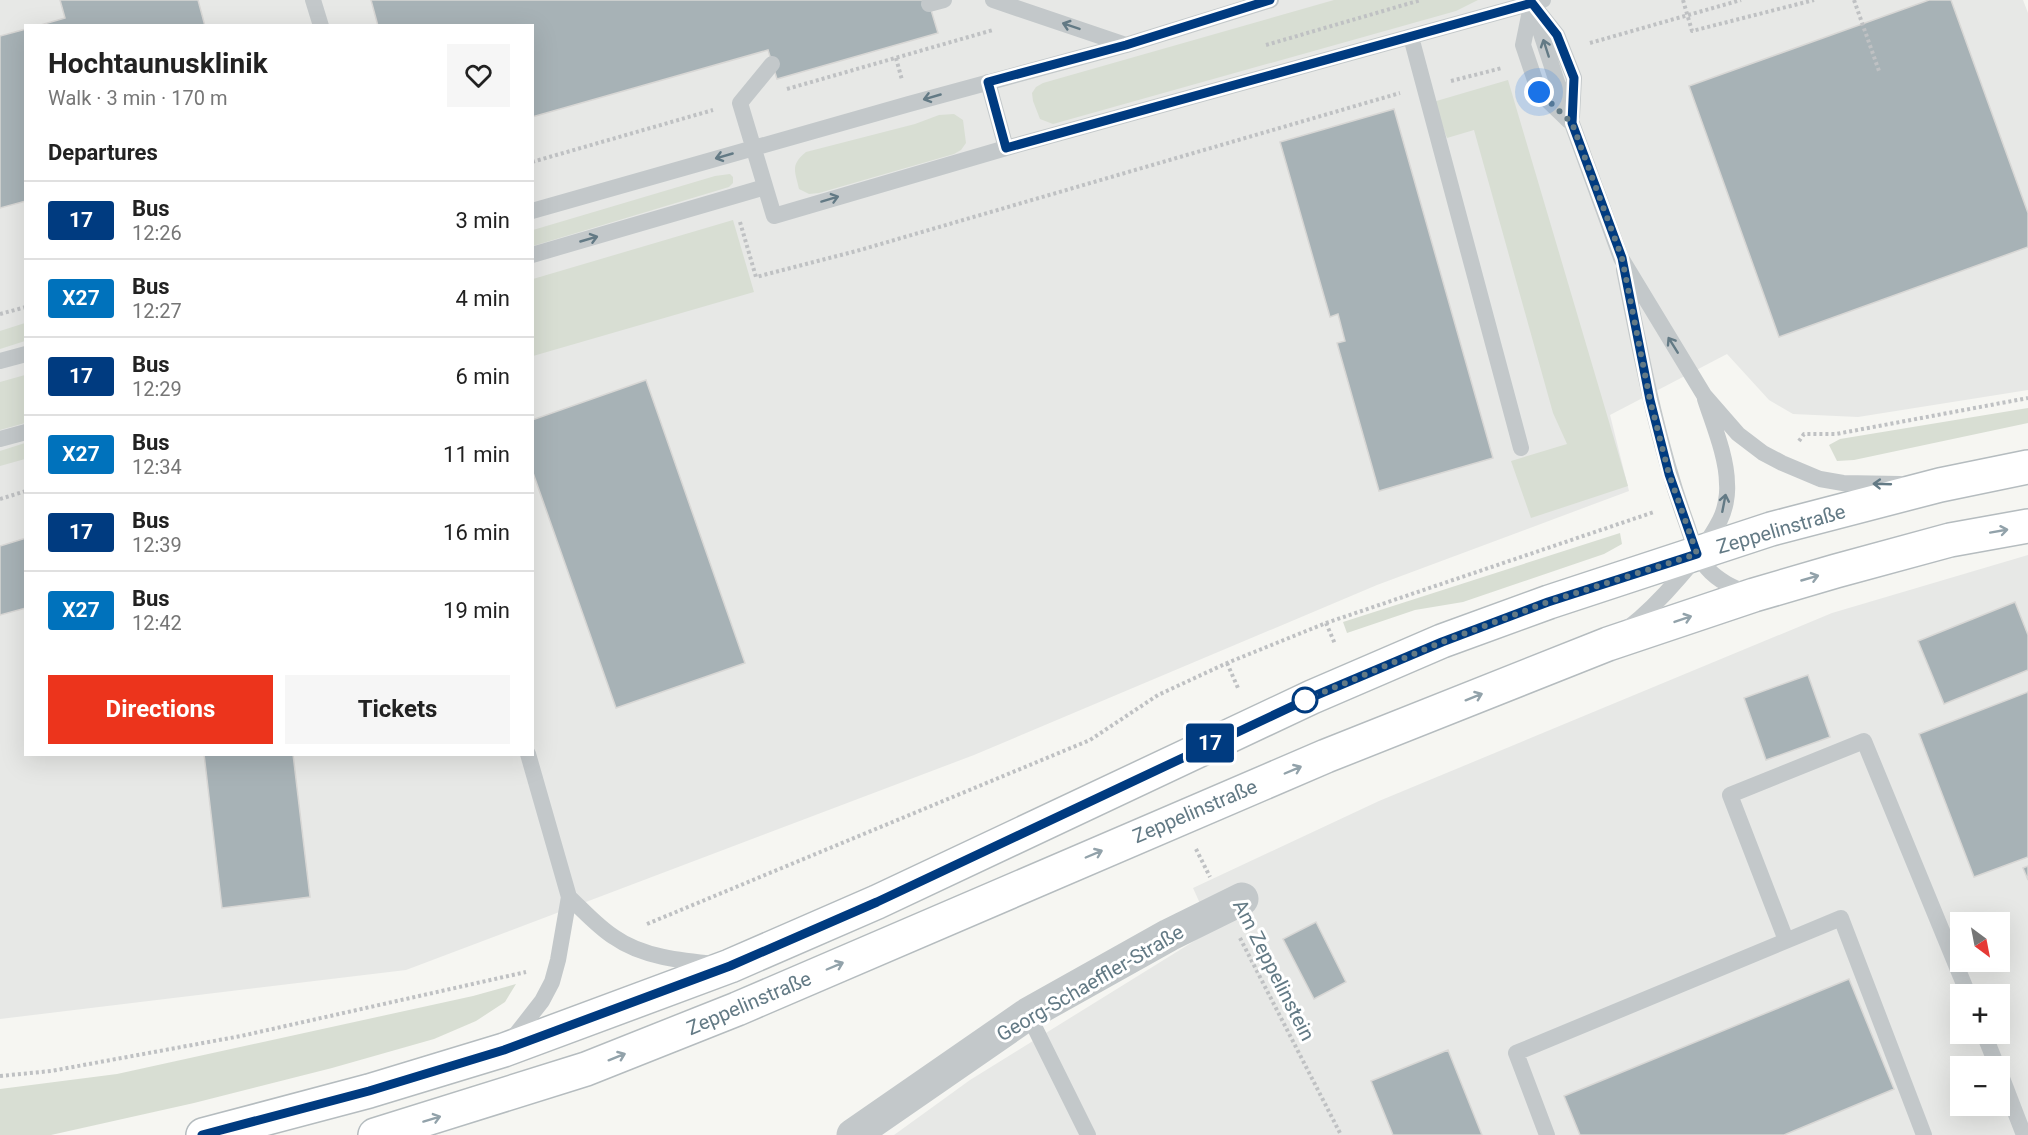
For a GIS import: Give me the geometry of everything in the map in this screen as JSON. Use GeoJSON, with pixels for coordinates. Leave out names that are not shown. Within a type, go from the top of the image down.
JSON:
{"type":"FeatureCollection","features":[{"type":"Feature","properties":{"kind":"main road","name":"Zeppelinstraße"},"geometry":{"type":"LineString","coordinates":[[202,1135],[369,1091],[504,1050],[730,966],[877,902],[1312,697],[1442,642],[1548,602],[1771,530],[1940,485],[2028,467]]}},
{"type":"Feature","properties":{"kind":"main road","name":"Zeppelinstraße"},"geometry":{"type":"LineString","coordinates":[[375,1135],[586,1069],[737,1009],[1326,756],[1608,644],[1754,595],[1950,540],[2028,526]]}},
{"type":"Feature","properties":{"kind":"street","name":"Georg-Schaeffler-Straße"},"geometry":{"type":"LineString","coordinates":[[853,1135],[1028,1014],[1161,940],[1234,903]]}},
{"type":"Feature","properties":{"kind":"lane"},"geometry":{"type":"LineString","coordinates":[[313,0],[320,24]]}},
{"type":"Feature","properties":{"kind":"lane"},"geometry":{"type":"LineString","coordinates":[[993,0],[1126,45]]}},
{"type":"Feature","properties":{"kind":"lane"},"geometry":{"type":"LineString","coordinates":[[534,210],[1126,45],[1261,1]]}},
{"type":"Feature","properties":{"kind":"lane"},"geometry":{"type":"LineString","coordinates":[[772,64],[740,103],[774,216],[1006,148],[1535,1]]}},
{"type":"Feature","properties":{"kind":"lane"},"geometry":{"type":"LineString","coordinates":[[1535,1],[1557,35],[1574,78],[1572,123],[1622,258],[1650,400],[1669,474],[1697,554],[1716,577],[1735,588],[1754,595]]}},
{"type":"Feature","properties":{"kind":"lane"},"geometry":{"type":"LineString","coordinates":[[1535,1],[1523,45],[1539,92],[1572,123]]}},
{"type":"Feature","properties":{"kind":"lane"},"geometry":{"type":"LineString","coordinates":[[1411,37],[1521,448]]}},
{"type":"Feature","properties":{"kind":"lane"},"geometry":{"type":"LineString","coordinates":[[988,82],[1006,148]]}},
{"type":"Feature","properties":{"kind":"lane"},"geometry":{"type":"LineString","coordinates":[[534,254],[765,187]]}},
{"type":"Feature","properties":{"kind":"lane"},"geometry":{"type":"LineString","coordinates":[[1622,258],[1704,395],[1738,434],[1763,453],[1782,464],[1820,479],[1843,483],[1940,485]]}},
{"type":"Feature","properties":{"kind":"lane"},"geometry":{"type":"LineString","coordinates":[[0,361],[24,355]]}},
{"type":"Feature","properties":{"kind":"lane"},"geometry":{"type":"LineString","coordinates":[[1608,644],[1644,614],[1697,554],[1720,519],[1725,507],[1727,484],[1724,464],[1704,395]]}},
{"type":"Feature","properties":{"kind":"lane"},"geometry":{"type":"LineString","coordinates":[[0,439],[24,433]]}},
{"type":"Feature","properties":{"kind":"lane"},"geometry":{"type":"LineString","coordinates":[[1786,939],[1730,795],[1864,741],[1964,984]]}},
{"type":"Feature","properties":{"kind":"lane"},"geometry":{"type":"LineString","coordinates":[[504,1050],[542,1001],[552,982],[558,960],[568,897],[529,756]]}},
{"type":"Feature","properties":{"kind":"lane"},"geometry":{"type":"LineString","coordinates":[[568,897],[614,938],[645,952],[686,961],[730,966]]}},
{"type":"Feature","properties":{"kind":"lane"},"geometry":{"type":"LineString","coordinates":[[1547,1135],[1516,1053],[1841,918],[1924,1135]]}},
{"type":"Feature","properties":{"kind":"lane"},"geometry":{"type":"LineString","coordinates":[[1028,1014],[1088,1135]]}},
{"type":"Feature","properties":{"kind":"lane"},"geometry":{"type":"LineString","coordinates":[[2010,1099],[2024,1135]]}},
{"type":"Feature","properties":{"kind":"path"},"geometry":{"type":"LineString","coordinates":[[1683,0],[1692,31],[1814,0]]}},
{"type":"Feature","properties":{"kind":"path"},"geometry":{"type":"LineString","coordinates":[[1854,0],[1880,71]]}},
{"type":"Feature","properties":{"kind":"path"},"geometry":{"type":"LineString","coordinates":[[534,161],[1041,16]]}},
{"type":"Feature","properties":{"kind":"path"},"geometry":{"type":"LineString","coordinates":[[738,213],[756,277],[860,250],[1410,90]]}},
{"type":"Feature","properties":{"kind":"path"},"geometry":{"type":"LineString","coordinates":[[0,314],[24,308]]}},
{"type":"Feature","properties":{"kind":"path"},"geometry":{"type":"LineString","coordinates":[[1782,464],[1804,434],[1836,434],[2028,398]]}},
{"type":"Feature","properties":{"kind":"path"},"geometry":{"type":"LineString","coordinates":[[0,499],[24,492]]}},
{"type":"Feature","properties":{"kind":"path"},"geometry":{"type":"LineString","coordinates":[[642,926],[1090,741],[1158,695],[1227,663],[1326,623],[1632,518],[1680,505]]}},
{"type":"Feature","properties":{"kind":"path"},"geometry":{"type":"LineString","coordinates":[[1326,623],[1335,644]]}},
{"type":"Feature","properties":{"kind":"path"},"geometry":{"type":"LineString","coordinates":[[1227,663],[1238,688]]}},
{"type":"Feature","properties":{"kind":"path","name":"Am Zeppelinstein"},"geometry":{"type":"LineString","coordinates":[[1181,818],[1234,903],[1341,1135]]}},
{"type":"Feature","properties":{"kind":"path"},"geometry":{"type":"LineString","coordinates":[[0,1076],[51,1071],[241,1036],[527,972]]}},
{"type":"Feature","properties":{"kind":"shaded area"},"geometry":{"type":"Polygon","coordinates":[[[0,0],[2023,0],[2028,13],[2028,390],[1858,417],[1793,414],[1769,400],[1727,354],[1610,415],[1629,491],[1377,585],[974,755],[406,970],[0,1019],[0,0]]]}},
{"type":"Feature","properties":{"kind":"shaded area"},"geometry":{"type":"Polygon","coordinates":[[[1334,0],[1478,0],[1456,11],[1053,124],[1040,119],[1033,101],[1032,93],[1043,83],[1334,0]]]}},
{"type":"Feature","properties":{"kind":"shaded area"},"geometry":{"type":"Polygon","coordinates":[[[1508,80],[1628,486],[1531,518],[1511,461],[1567,444],[1553,413],[1474,130],[1447,138],[1433,102],[1508,80]]]}},
{"type":"Feature","properties":{"kind":"shaded area"},"geometry":{"type":"Polygon","coordinates":[[[954,114],[963,120],[966,143],[954,154],[819,193],[809,194],[799,189],[795,169],[798,161],[806,152],[915,124],[939,115],[954,114]]]}},
{"type":"Feature","properties":{"kind":"shaded area"},"geometry":{"type":"Polygon","coordinates":[[[730,174],[733,177],[733,183],[729,187],[534,246],[534,230],[715,176],[730,174]]]}},
{"type":"Feature","properties":{"kind":"shaded area"},"geometry":{"type":"Polygon","coordinates":[[[733,220],[754,292],[534,356],[534,279],[733,220]]]}},
{"type":"Feature","properties":{"kind":"shaded area"},"geometry":{"type":"Polygon","coordinates":[[[24,323],[24,341],[0,349],[0,331],[24,323]]]}},
{"type":"Feature","properties":{"kind":"shaded area"},"geometry":{"type":"Polygon","coordinates":[[[24,375],[24,423],[0,430],[0,382],[24,375]]]}},
{"type":"Feature","properties":{"kind":"shaded area"},"geometry":{"type":"Polygon","coordinates":[[[2028,408],[2028,423],[1854,460],[1837,461],[1829,445],[1840,439],[2028,408]]]}},
{"type":"Feature","properties":{"kind":"shaded area"},"geometry":{"type":"Polygon","coordinates":[[[24,443],[24,459],[0,466],[0,451],[24,443]]]}},
{"type":"Feature","properties":{"kind":"shaded area"},"geometry":{"type":"Polygon","coordinates":[[[1620,533],[1622,544],[1604,554],[1463,602],[1415,610],[1347,633],[1343,622],[1620,533]]]}},
{"type":"Feature","properties":{"kind":"shaded area"},"geometry":{"type":"Polygon","coordinates":[[[2028,555],[2028,1135],[894,1135],[970,1080],[1212,930],[1193,888],[1379,801],[1832,613],[2028,555]]]}},
{"type":"Feature","properties":{"kind":"shaded area"},"geometry":{"type":"Polygon","coordinates":[[[516,984],[505,1002],[476,1021],[434,1039],[194,1103],[51,1135],[0,1135],[0,1089],[117,1074],[473,996],[516,984]]]}},
{"type":"Feature","properties":{"kind":"building"},"geometry":{"type":"Polygon","coordinates":[[[60,0],[198,0],[204,24],[44,24],[65,18],[60,0]]]}},
{"type":"Feature","properties":{"kind":"building"},"geometry":{"type":"Polygon","coordinates":[[[371,0],[928,0],[938,33],[777,79],[768,50],[534,116],[534,24],[377,24],[371,0]]]}},
{"type":"Feature","properties":{"kind":"building"},"geometry":{"type":"Polygon","coordinates":[[[1929,0],[1951,0],[2028,213],[2028,247],[1779,337],[1689,86],[1929,0]]]}},
{"type":"Feature","properties":{"kind":"building"},"geometry":{"type":"Polygon","coordinates":[[[24,30],[24,202],[0,208],[0,36],[24,30]]]}},
{"type":"Feature","properties":{"kind":"building"},"geometry":{"type":"Polygon","coordinates":[[[1394,109],[1493,458],[1379,491],[1337,343],[1345,341],[1338,314],[1330,317],[1280,142],[1394,109]]]}},
{"type":"Feature","properties":{"kind":"building"},"geometry":{"type":"Polygon","coordinates":[[[646,380],[745,663],[616,708],[534,476],[534,419],[646,380]]]}},
{"type":"Feature","properties":{"kind":"building"},"geometry":{"type":"Polygon","coordinates":[[[24,539],[24,609],[0,615],[0,546],[24,539]]]}},
{"type":"Feature","properties":{"kind":"building"},"geometry":{"type":"Polygon","coordinates":[[[2015,602],[2028,635],[2028,670],[1944,704],[1918,641],[2015,602]]]}},
{"type":"Feature","properties":{"kind":"building"},"geometry":{"type":"Polygon","coordinates":[[[1808,675],[1830,737],[1766,760],[1744,698],[1808,675]]]}},
{"type":"Feature","properties":{"kind":"building"},"geometry":{"type":"Polygon","coordinates":[[[2028,692],[2028,857],[1974,877],[1919,734],[2028,692]]]}},
{"type":"Feature","properties":{"kind":"building"},"geometry":{"type":"Polygon","coordinates":[[[204,756],[293,756],[310,897],[222,908],[204,756]]]}},
{"type":"Feature","properties":{"kind":"building"},"geometry":{"type":"Polygon","coordinates":[[[2028,866],[2028,880],[2023,868],[2028,866]]]}},
{"type":"Feature","properties":{"kind":"building"},"geometry":{"type":"Polygon","coordinates":[[[1316,922],[1346,982],[1314,999],[1283,939],[1316,922]]]}},
{"type":"Feature","properties":{"kind":"building"},"geometry":{"type":"Polygon","coordinates":[[[1849,979],[1894,1089],[1784,1135],[1580,1135],[1564,1096],[1849,979]]]}},
{"type":"Feature","properties":{"kind":"building"},"geometry":{"type":"Polygon","coordinates":[[[1448,1050],[1482,1135],[1393,1135],[1371,1081],[1448,1050]]]}},
{"type":"Feature","properties":{"kind":"bus line","name":"17"},"geometry":{"type":"LineString","coordinates":[[202,1135],[369,1091],[504,1050],[730,966],[877,902],[1312,697],[1442,642],[1548,602],[1697,554],[1669,474],[1650,400],[1622,258],[1603,212],[1572,123],[1574,78],[1557,35],[1532,3],[1006,148],[988,82],[1126,45],[1270,0]]}},
{"type":"Feature","properties":{"kind":"route"},"geometry":{"type":"LineString","coordinates":[[1305,700],[1442,642],[1548,602],[1697,554],[1669,474],[1650,400],[1622,258],[1603,212],[1572,123],[1539,92]]}}]}
